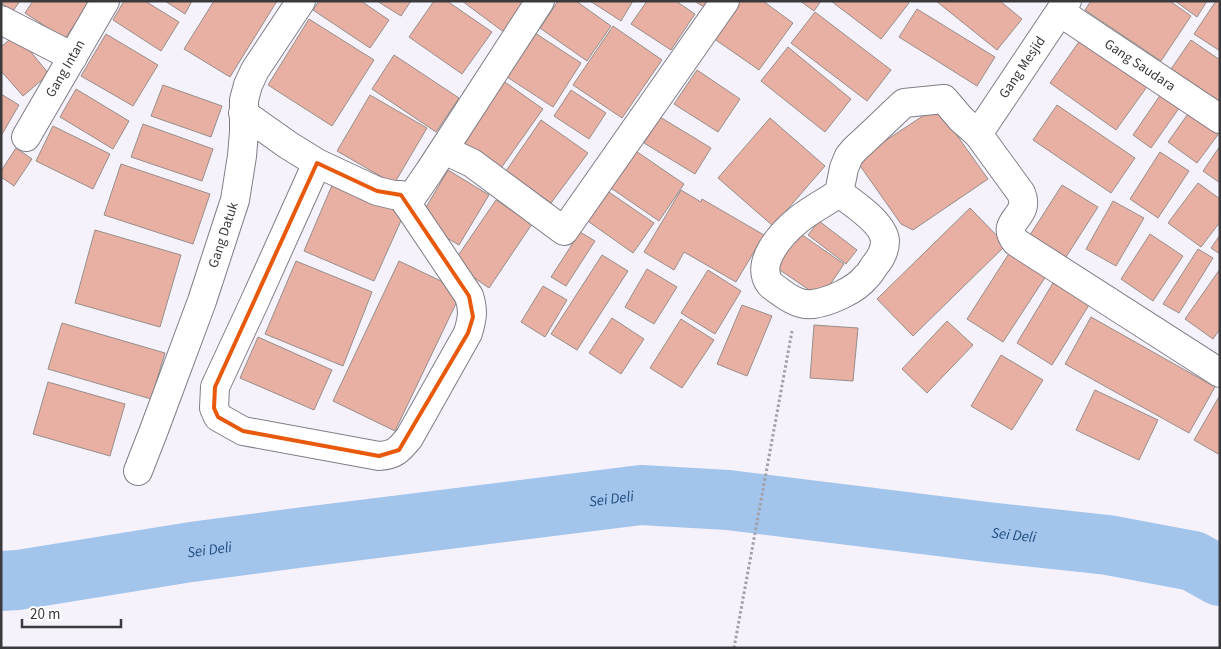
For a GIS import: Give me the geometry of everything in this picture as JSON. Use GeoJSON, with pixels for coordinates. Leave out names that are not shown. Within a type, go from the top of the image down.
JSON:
{"type":"FeatureCollection","features":[{"type":"Feature","properties":{"kind":"street","name":"Gang Intan"},"geometry":{"type":"LineString","coordinates":[[26,137],[106,1]]}},
{"type":"Feature","properties":{"kind":"street","name":"Gang Datuk"},"geometry":{"type":"LineString","coordinates":[[138,470],[202,301],[235,200],[242,156],[244,100],[248,85],[255,70],[301,1]]}},
{"type":"Feature","properties":{"kind":"street"},"geometry":{"type":"LineString","coordinates":[[407,204],[540,1]]}},
{"type":"Feature","properties":{"kind":"street"},"geometry":{"type":"LineString","coordinates":[[444,150],[472,163],[564,231],[725,1]]}},
{"type":"Feature","properties":{"kind":"street","name":"Gang Saudara"},"geometry":{"type":"LineString","coordinates":[[1064,7],[1220,118]]}},
{"type":"Feature","properties":{"kind":"street","name":"Gang Mesjid"},"geometry":{"type":"LineString","coordinates":[[978,134],[1064,7]]}},
{"type":"Feature","properties":{"kind":"street"},"geometry":{"type":"LineString","coordinates":[[1,20],[73,57]]}},
{"type":"Feature","properties":{"kind":"street"},"geometry":{"type":"LineString","coordinates":[[839,193],[862,209],[880,228],[885,240],[882,256],[865,279],[850,290],[826,301],[811,305],[797,303],[770,284],[765,271],[766,260],[776,243],[798,220],[839,193],[844,168],[849,156],[855,148],[904,103],[944,99],[961,119],[978,134],[1021,193],[1023,208],[1010,229],[1016,242],[1220,373]]}},
{"type":"Feature","properties":{"kind":"street"},"geometry":{"type":"LineString","coordinates":[[243,113],[317,163],[377,190],[401,195],[470,296],[473,317],[468,333],[409,438],[399,450],[391,455],[379,456],[243,431],[218,417],[214,408],[215,387],[317,163]]}},
{"type":"Feature","properties":{"kind":"path"},"geometry":{"type":"LineString","coordinates":[[734,648],[797,303]]}},
{"type":"Feature","properties":{"kind":"highlighted area"},"geometry":{"type":"Polygon","coordinates":[[[317,163],[377,191],[401,195],[469,296],[473,317],[468,333],[399,450],[379,456],[243,431],[218,417],[214,408],[215,387],[317,163]]]}},
{"type":"Feature","properties":{"kind":"building"},"geometry":{"type":"Polygon","coordinates":[[[1,1],[20,1],[13,11],[1,3],[1,1]]]}},
{"type":"Feature","properties":{"kind":"building"},"geometry":{"type":"Polygon","coordinates":[[[33,1],[90,1],[65,39],[25,13],[33,1]]]}},
{"type":"Feature","properties":{"kind":"building"},"geometry":{"type":"Polygon","coordinates":[[[124,1],[145,1],[179,22],[161,51],[113,20],[124,1]]]}},
{"type":"Feature","properties":{"kind":"building"},"geometry":{"type":"Polygon","coordinates":[[[165,1],[192,1],[185,14],[165,1]]]}},
{"type":"Feature","properties":{"kind":"building"},"geometry":{"type":"Polygon","coordinates":[[[214,1],[277,1],[230,77],[184,49],[214,1]]]}},
{"type":"Feature","properties":{"kind":"building"},"geometry":{"type":"Polygon","coordinates":[[[319,1],[361,1],[389,20],[370,48],[313,10],[319,1]]]}},
{"type":"Feature","properties":{"kind":"building"},"geometry":{"type":"Polygon","coordinates":[[[377,1],[411,1],[401,16],[377,1]]]}},
{"type":"Feature","properties":{"kind":"building"},"geometry":{"type":"Polygon","coordinates":[[[434,1],[447,1],[492,32],[462,74],[409,37],[434,1]]]}},
{"type":"Feature","properties":{"kind":"building"},"geometry":{"type":"Polygon","coordinates":[[[462,1],[529,1],[505,33],[462,1]]]}},
{"type":"Feature","properties":{"kind":"building"},"geometry":{"type":"Polygon","coordinates":[[[558,1],[576,1],[611,26],[587,61],[540,28],[558,1]]]}},
{"type":"Feature","properties":{"kind":"building"},"geometry":{"type":"Polygon","coordinates":[[[590,1],[633,1],[621,21],[590,1]]]}},
{"type":"Feature","properties":{"kind":"building"},"geometry":{"type":"Polygon","coordinates":[[[647,1],[676,1],[695,14],[671,50],[631,24],[647,1]]]}},
{"type":"Feature","properties":{"kind":"building"},"geometry":{"type":"Polygon","coordinates":[[[694,1],[712,1],[708,9],[694,1]]]}},
{"type":"Feature","properties":{"kind":"building"},"geometry":{"type":"Polygon","coordinates":[[[739,1],[763,1],[793,23],[759,70],[713,38],[739,1]]]}},
{"type":"Feature","properties":{"kind":"building"},"geometry":{"type":"Polygon","coordinates":[[[800,1],[821,1],[814,11],[800,1]]]}},
{"type":"Feature","properties":{"kind":"building"},"geometry":{"type":"Polygon","coordinates":[[[831,1],[907,1],[909,3],[881,39],[831,1]]]}},
{"type":"Feature","properties":{"kind":"building"},"geometry":{"type":"Polygon","coordinates":[[[936,1],[1000,1],[1022,19],[997,50],[936,1]]]}},
{"type":"Feature","properties":{"kind":"building"},"geometry":{"type":"Polygon","coordinates":[[[1091,1],[1170,1],[1191,16],[1161,61],[1085,10],[1091,1]]]}},
{"type":"Feature","properties":{"kind":"building"},"geometry":{"type":"Polygon","coordinates":[[[1175,1],[1207,1],[1197,17],[1175,1]]]}},
{"type":"Feature","properties":{"kind":"building"},"geometry":{"type":"Polygon","coordinates":[[[1216,1],[1220,1],[1220,51],[1194,34],[1216,1]]]}},
{"type":"Feature","properties":{"kind":"building"},"geometry":{"type":"Polygon","coordinates":[[[917,9],[995,57],[977,86],[899,37],[917,9]]]}},
{"type":"Feature","properties":{"kind":"building"},"geometry":{"type":"Polygon","coordinates":[[[815,12],[891,70],[867,101],[791,43],[815,12]]]}},
{"type":"Feature","properties":{"kind":"building"},"geometry":{"type":"Polygon","coordinates":[[[309,19],[374,60],[332,126],[268,85],[309,19]]]}},
{"type":"Feature","properties":{"kind":"building"},"geometry":{"type":"Polygon","coordinates":[[[613,26],[662,60],[622,118],[573,85],[613,26]]]}},
{"type":"Feature","properties":{"kind":"building"},"geometry":{"type":"Polygon","coordinates":[[[532,31],[581,63],[553,107],[504,75],[532,31]]]}},
{"type":"Feature","properties":{"kind":"building"},"geometry":{"type":"Polygon","coordinates":[[[16,34],[49,74],[23,96],[1,71],[1,47],[16,34]]]}},
{"type":"Feature","properties":{"kind":"building"},"geometry":{"type":"Polygon","coordinates":[[[106,34],[158,65],[133,106],[81,76],[106,34]]]}},
{"type":"Feature","properties":{"kind":"building"},"geometry":{"type":"Polygon","coordinates":[[[1083,36],[1149,84],[1116,130],[1050,83],[1083,36]]]}},
{"type":"Feature","properties":{"kind":"building"},"geometry":{"type":"Polygon","coordinates":[[[1191,40],[1220,60],[1220,102],[1171,69],[1191,40]]]}},
{"type":"Feature","properties":{"kind":"building"},"geometry":{"type":"Polygon","coordinates":[[[788,47],[851,99],[825,132],[761,81],[788,47]]]}},
{"type":"Feature","properties":{"kind":"building"},"geometry":{"type":"Polygon","coordinates":[[[394,55],[459,98],[436,132],[372,89],[394,55]]]}},
{"type":"Feature","properties":{"kind":"building"},"geometry":{"type":"Polygon","coordinates":[[[697,70],[740,99],[718,132],[674,104],[697,70]]]}},
{"type":"Feature","properties":{"kind":"building"},"geometry":{"type":"Polygon","coordinates":[[[502,80],[543,109],[499,171],[458,141],[502,80]]]}},
{"type":"Feature","properties":{"kind":"building"},"geometry":{"type":"Polygon","coordinates":[[[163,85],[222,106],[211,137],[151,116],[163,85]]]}},
{"type":"Feature","properties":{"kind":"building"},"geometry":{"type":"Polygon","coordinates":[[[76,89],[129,121],[113,149],[60,117],[76,89]]]}},
{"type":"Feature","properties":{"kind":"building"},"geometry":{"type":"Polygon","coordinates":[[[571,90],[606,113],[589,139],[554,116],[571,90]]]}},
{"type":"Feature","properties":{"kind":"building"},"geometry":{"type":"Polygon","coordinates":[[[1163,91],[1182,104],[1151,148],[1133,135],[1163,91]]]}},
{"type":"Feature","properties":{"kind":"building"},"geometry":{"type":"Polygon","coordinates":[[[1,94],[19,105],[1,136],[1,94]]]}},
{"type":"Feature","properties":{"kind":"building"},"geometry":{"type":"Polygon","coordinates":[[[370,95],[427,128],[394,184],[337,151],[370,95]]]}},
{"type":"Feature","properties":{"kind":"building"},"geometry":{"type":"Polygon","coordinates":[[[1057,105],[1135,158],[1111,193],[1033,140],[1057,105]]]}},
{"type":"Feature","properties":{"kind":"building"},"geometry":{"type":"Polygon","coordinates":[[[938,106],[988,179],[913,230],[901,224],[856,160],[938,106]]]}},
{"type":"Feature","properties":{"kind":"building"},"geometry":{"type":"Polygon","coordinates":[[[1190,111],[1220,132],[1197,163],[1168,142],[1190,111]]]}},
{"type":"Feature","properties":{"kind":"building"},"geometry":{"type":"Polygon","coordinates":[[[660,117],[711,148],[695,174],[644,143],[660,117]]]}},
{"type":"Feature","properties":{"kind":"building"},"geometry":{"type":"Polygon","coordinates":[[[770,118],[825,166],[773,226],[718,178],[770,118]]]}},
{"type":"Feature","properties":{"kind":"building"},"geometry":{"type":"Polygon","coordinates":[[[541,120],[588,153],[551,203],[506,171],[541,120]]]}},
{"type":"Feature","properties":{"kind":"building"},"geometry":{"type":"Polygon","coordinates":[[[143,124],[213,149],[202,181],[131,157],[143,124]]]}},
{"type":"Feature","properties":{"kind":"building"},"geometry":{"type":"Polygon","coordinates":[[[53,126],[110,154],[93,189],[36,161],[53,126]]]}},
{"type":"Feature","properties":{"kind":"building"},"geometry":{"type":"Polygon","coordinates":[[[1220,146],[1220,183],[1203,171],[1220,146]]]}},
{"type":"Feature","properties":{"kind":"building"},"geometry":{"type":"Polygon","coordinates":[[[16,148],[32,159],[14,186],[1,177],[1,171],[16,148]]]}},
{"type":"Feature","properties":{"kind":"building"},"geometry":{"type":"Polygon","coordinates":[[[633,149],[684,184],[659,221],[608,186],[633,149]]]}},
{"type":"Feature","properties":{"kind":"building"},"geometry":{"type":"Polygon","coordinates":[[[1160,152],[1189,171],[1158,218],[1130,199],[1160,152]]]}},
{"type":"Feature","properties":{"kind":"building"},"geometry":{"type":"Polygon","coordinates":[[[121,164],[210,194],[193,244],[104,215],[121,164]]]}},
{"type":"Feature","properties":{"kind":"building"},"geometry":{"type":"Polygon","coordinates":[[[448,170],[489,195],[459,245],[418,221],[448,170]]]}},
{"type":"Feature","properties":{"kind":"building"},"geometry":{"type":"Polygon","coordinates":[[[333,183],[404,214],[374,281],[304,251],[333,183]]]}},
{"type":"Feature","properties":{"kind":"building"},"geometry":{"type":"Polygon","coordinates":[[[1198,183],[1220,199],[1220,222],[1201,247],[1168,223],[1198,183]]]}},
{"type":"Feature","properties":{"kind":"building"},"geometry":{"type":"Polygon","coordinates":[[[1062,185],[1098,207],[1066,257],[1030,235],[1062,185]]]}},
{"type":"Feature","properties":{"kind":"building"},"geometry":{"type":"Polygon","coordinates":[[[603,188],[654,223],[633,253],[582,217],[603,188]]]}},
{"type":"Feature","properties":{"kind":"building"},"geometry":{"type":"Polygon","coordinates":[[[681,190],[701,202],[702,199],[764,235],[736,282],[684,252],[674,270],[644,252],[681,190]]]}},
{"type":"Feature","properties":{"kind":"building"},"geometry":{"type":"Polygon","coordinates":[[[496,200],[532,224],[489,288],[453,263],[496,200]]]}},
{"type":"Feature","properties":{"kind":"building"},"geometry":{"type":"Polygon","coordinates":[[[1113,201],[1144,218],[1116,266],[1086,249],[1113,201]]]}},
{"type":"Feature","properties":{"kind":"building"},"geometry":{"type":"Polygon","coordinates":[[[970,208],[1006,245],[913,336],[877,299],[970,208]]]}},
{"type":"Feature","properties":{"kind":"building"},"geometry":{"type":"Polygon","coordinates":[[[819,221],[857,250],[846,264],[808,235],[819,221]]]}},
{"type":"Feature","properties":{"kind":"building"},"geometry":{"type":"Polygon","coordinates":[[[95,230],[181,255],[160,327],[75,303],[95,230]]]}},
{"type":"Feature","properties":{"kind":"building"},"geometry":{"type":"Polygon","coordinates":[[[580,232],[595,241],[566,286],[551,277],[580,232]]]}},
{"type":"Feature","properties":{"kind":"building"},"geometry":{"type":"Polygon","coordinates":[[[798,232],[844,264],[821,298],[774,266],[798,232]]]}},
{"type":"Feature","properties":{"kind":"building"},"geometry":{"type":"Polygon","coordinates":[[[1150,234],[1183,256],[1153,301],[1121,279],[1150,234]]]}},
{"type":"Feature","properties":{"kind":"building"},"geometry":{"type":"Polygon","coordinates":[[[1220,235],[1220,254],[1211,248],[1220,235]]]}},
{"type":"Feature","properties":{"kind":"building"},"geometry":{"type":"Polygon","coordinates":[[[1198,249],[1213,258],[1179,313],[1163,304],[1198,249]]]}},
{"type":"Feature","properties":{"kind":"building"},"geometry":{"type":"Polygon","coordinates":[[[1010,252],[1046,276],[1003,342],[967,319],[1010,252]]]}},
{"type":"Feature","properties":{"kind":"building"},"geometry":{"type":"Polygon","coordinates":[[[602,255],[628,271],[577,350],[551,334],[602,255]]]}},
{"type":"Feature","properties":{"kind":"building"},"geometry":{"type":"Polygon","coordinates":[[[296,261],[372,292],[343,366],[265,334],[296,261]]]}},
{"type":"Feature","properties":{"kind":"building"},"geometry":{"type":"Polygon","coordinates":[[[399,261],[462,291],[395,431],[333,401],[399,261]]]}},
{"type":"Feature","properties":{"kind":"building"},"geometry":{"type":"Polygon","coordinates":[[[647,269],[677,287],[654,324],[625,307],[647,269]]]}},
{"type":"Feature","properties":{"kind":"building"},"geometry":{"type":"Polygon","coordinates":[[[1220,269],[1220,329],[1213,339],[1185,319],[1220,269]]]}},
{"type":"Feature","properties":{"kind":"building"},"geometry":{"type":"Polygon","coordinates":[[[708,270],[741,291],[715,334],[681,313],[708,270]]]}},
{"type":"Feature","properties":{"kind":"building"},"geometry":{"type":"Polygon","coordinates":[[[1053,283],[1089,305],[1052,365],[1017,343],[1053,283]]]}},
{"type":"Feature","properties":{"kind":"building"},"geometry":{"type":"Polygon","coordinates":[[[543,286],[567,300],[545,337],[521,322],[543,286]]]}},
{"type":"Feature","properties":{"kind":"building"},"geometry":{"type":"Polygon","coordinates":[[[742,305],[772,316],[747,376],[717,364],[742,305]]]}},
{"type":"Feature","properties":{"kind":"building"},"geometry":{"type":"Polygon","coordinates":[[[1091,317],[1215,387],[1189,433],[1065,364],[1091,317]]]}},
{"type":"Feature","properties":{"kind":"building"},"geometry":{"type":"Polygon","coordinates":[[[612,318],[644,339],[621,374],[589,353],[612,318]]]}},
{"type":"Feature","properties":{"kind":"building"},"geometry":{"type":"Polygon","coordinates":[[[681,319],[714,340],[682,388],[650,368],[681,319]]]}},
{"type":"Feature","properties":{"kind":"building"},"geometry":{"type":"Polygon","coordinates":[[[947,321],[973,345],[927,393],[902,369],[947,321]]]}},
{"type":"Feature","properties":{"kind":"building"},"geometry":{"type":"Polygon","coordinates":[[[62,323],[165,353],[151,399],[48,369],[62,323]]]}},
{"type":"Feature","properties":{"kind":"building"},"geometry":{"type":"Polygon","coordinates":[[[814,325],[858,328],[853,381],[810,378],[814,325]]]}},
{"type":"Feature","properties":{"kind":"building"},"geometry":{"type":"Polygon","coordinates":[[[258,337],[332,370],[314,410],[240,378],[258,337]]]}},
{"type":"Feature","properties":{"kind":"building"},"geometry":{"type":"Polygon","coordinates":[[[1001,355],[1043,380],[1012,430],[971,406],[1001,355]]]}},
{"type":"Feature","properties":{"kind":"building"},"geometry":{"type":"Polygon","coordinates":[[[48,382],[125,404],[110,456],[33,434],[48,382]]]}},
{"type":"Feature","properties":{"kind":"building"},"geometry":{"type":"Polygon","coordinates":[[[1095,390],[1158,420],[1139,460],[1076,430],[1095,390]]]}},
{"type":"Feature","properties":{"kind":"building"},"geometry":{"type":"Polygon","coordinates":[[[1220,395],[1220,455],[1194,440],[1220,395]]]}},
{"type":"Feature","properties":{"kind":"waterway","name":"Sei Deli"},"geometry":{"type":"LineString","coordinates":[[1,581],[18,580],[191,552],[641,495],[728,500],[1108,545],[1193,561],[1220,576]]}}]}
